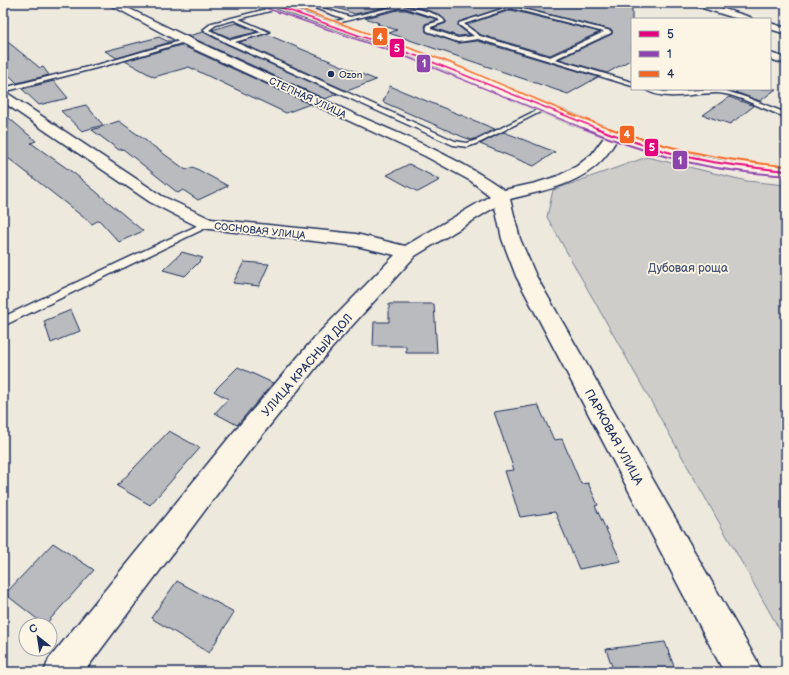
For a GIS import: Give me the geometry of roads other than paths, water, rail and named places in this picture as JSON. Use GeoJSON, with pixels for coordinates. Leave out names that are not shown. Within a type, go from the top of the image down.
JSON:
{"type":"FeatureCollection","features":[{"type":"Feature","properties":{"kind":"street","name":"СТЕПНАЯ УЛИЦА"},"geometry":{"type":"LineString","coordinates":[[111,3],[185,40],[430,153],[477,178],[501,196]]}},
{"type":"Feature","properties":{"kind":"street"},"geometry":{"type":"LineString","coordinates":[[268,3],[433,62],[613,135],[666,153],[728,166],[786,171]]}},
{"type":"Feature","properties":{"kind":"street"},"geometry":{"type":"LineString","coordinates":[[696,3],[744,18]]}},
{"type":"Feature","properties":{"kind":"street"},"geometry":{"type":"LineString","coordinates":[[771,26],[786,31]]}},
{"type":"Feature","properties":{"kind":"street"},"geometry":{"type":"LineString","coordinates":[[771,56],[786,61]]}},
{"type":"Feature","properties":{"kind":"street","name":"СОСНОВАЯ УЛИЦА"},"geometry":{"type":"LineString","coordinates":[[3,96],[156,199],[207,224],[356,240],[408,252]]}},
{"type":"Feature","properties":{"kind":"street","name":"УЛИЦА КРАСНЫЙ ДОЛ"},"geometry":{"type":"LineString","coordinates":[[62,672],[246,436],[323,343],[408,252],[501,196],[540,187],[582,169],[598,157],[613,135]]}},
{"type":"Feature","properties":{"kind":"street","name":"ПАРКОВАЯ УЛИЦА"},"geometry":{"type":"LineString","coordinates":[[501,196],[511,239],[526,276],[743,672]]}},
{"type":"Feature","properties":{"kind":"lane"},"geometry":{"type":"LineString","coordinates":[[303,3],[350,19]]}},
{"type":"Feature","properties":{"kind":"lane"},"geometry":{"type":"LineString","coordinates":[[279,7],[214,24],[204,30],[453,143],[467,144],[479,141],[545,108]]}},
{"type":"Feature","properties":{"kind":"lane"},"geometry":{"type":"LineString","coordinates":[[329,24],[398,7],[406,7],[439,17],[443,20],[428,26],[429,30],[458,40],[478,37]]}},
{"type":"Feature","properties":{"kind":"lane"},"geometry":{"type":"LineString","coordinates":[[550,59],[609,32],[511,7],[461,24],[478,37],[550,59],[631,84]]}},
{"type":"Feature","properties":{"kind":"lane"},"geometry":{"type":"LineString","coordinates":[[229,42],[267,32],[235,19]]}},
{"type":"Feature","properties":{"kind":"lane"},"geometry":{"type":"LineString","coordinates":[[3,90],[106,64],[185,40]]}},
{"type":"Feature","properties":{"kind":"lane"},"geometry":{"type":"LineString","coordinates":[[651,90],[664,94],[720,91],[786,114]]}},
{"type":"Feature","properties":{"kind":"lane"},"geometry":{"type":"LineString","coordinates":[[3,322],[207,224]]}},
{"type":"Feature","properties":{"kind":"place","name":"Ozon"},"geometry":{"type":"Point","coordinates":[331,74]}},
{"type":"Feature","properties":{"kind":"park label","name":"Дубовая роща"},"geometry":{"type":"Point","coordinates":[688,268]}}]}
